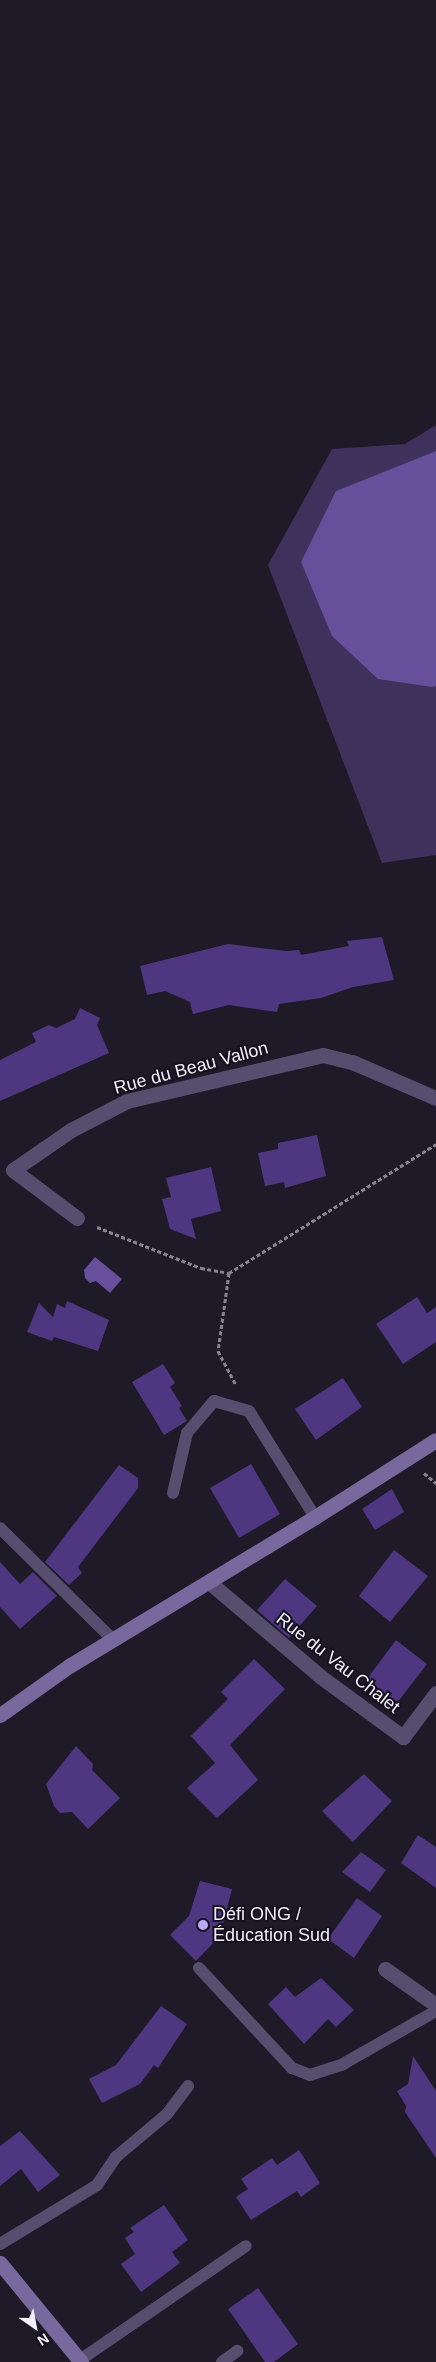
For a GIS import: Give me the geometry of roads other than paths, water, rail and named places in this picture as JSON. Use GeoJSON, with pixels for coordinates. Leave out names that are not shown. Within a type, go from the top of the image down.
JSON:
{"type":"FeatureCollection","features":[{"type":"Feature","properties":{"kind":"street","name":"Rue du Beau Vallon"},"geometry":{"type":"LineString","coordinates":[[77,1218],[13,1170],[71,1130],[127,1101],[323,1054],[352,1062],[436,1098]]}},
{"type":"Feature","properties":{"kind":"street"},"geometry":{"type":"LineString","coordinates":[[0,1715],[39,1686],[315,1517],[436,1440]]}},
{"type":"Feature","properties":{"kind":"street","name":"Rue du Vau Chalet"},"geometry":{"type":"LineString","coordinates":[[209,1582],[321,1676],[403,1737],[436,1693]]}},
{"type":"Feature","properties":{"kind":"street"},"geometry":{"type":"LineString","coordinates":[[385,1969],[436,2005]]}},
{"type":"Feature","properties":{"kind":"street"},"geometry":{"type":"LineString","coordinates":[[0,2264],[80,2361]]}},
{"type":"Feature","properties":{"kind":"lane"},"geometry":{"type":"LineString","coordinates":[[173,1493],[187,1433],[214,1401],[249,1411],[315,1517]]}},
{"type":"Feature","properties":{"kind":"lane"},"geometry":{"type":"LineString","coordinates":[[0,1528],[113,1640]]}},
{"type":"Feature","properties":{"kind":"lane"},"geometry":{"type":"LineString","coordinates":[[199,1968],[292,2068],[310,2075],[343,2064],[436,2011]]}},
{"type":"Feature","properties":{"kind":"lane"},"geometry":{"type":"LineString","coordinates":[[0,2244],[97,2185],[116,2157],[166,2114],[188,2086]]}},
{"type":"Feature","properties":{"kind":"lane"},"geometry":{"type":"LineString","coordinates":[[80,2361],[246,2246]]}},
{"type":"Feature","properties":{"kind":"lane"},"geometry":{"type":"LineString","coordinates":[[222,2362],[237,2351]]}},
{"type":"Feature","properties":{"kind":"place","name":"Défi ONG / Éducation Sud"},"geometry":{"type":"Point","coordinates":[203,1925]}}]}
